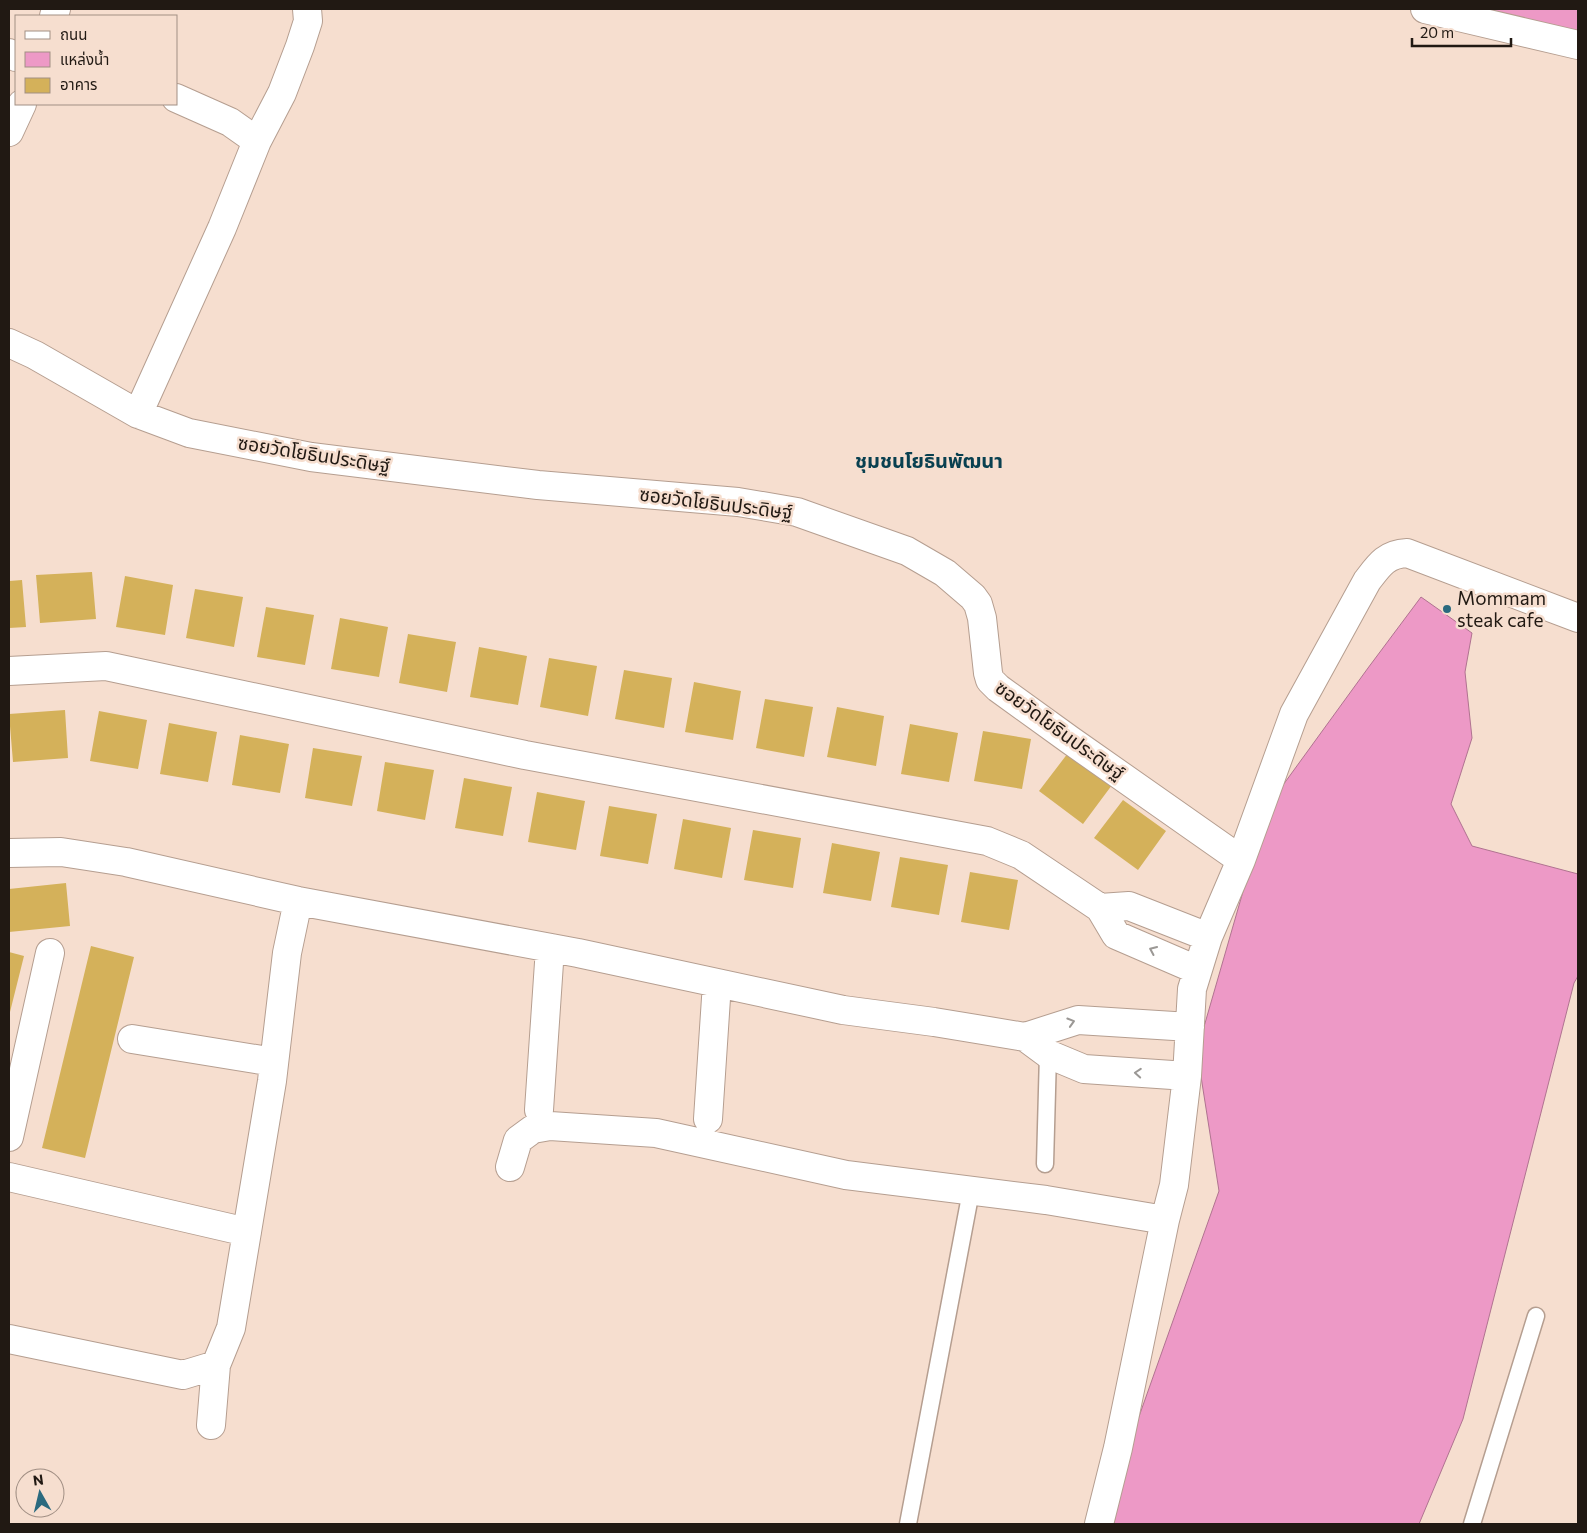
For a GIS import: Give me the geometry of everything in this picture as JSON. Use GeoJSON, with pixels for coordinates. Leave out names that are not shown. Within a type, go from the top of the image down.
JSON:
{"type":"FeatureCollection","features":[{"type":"Feature","properties":{"kind":"street"},"geometry":{"type":"LineString","coordinates":[[138,414],[222,228],[257,141],[282,93],[308,21],[307,9]]}},
{"type":"Feature","properties":{"kind":"street"},"geometry":{"type":"LineString","coordinates":[[1425,9],[1578,45]]}},
{"type":"Feature","properties":{"kind":"street"},"geometry":{"type":"LineString","coordinates":[[178,99],[230,122],[257,141]]}},
{"type":"Feature","properties":{"kind":"street"},"geometry":{"type":"LineString","coordinates":[[9,132],[22,105]]}},
{"type":"Feature","properties":{"kind":"street","name":"ซอยวัดโยธินประดิษฐ์"},"geometry":{"type":"LineString","coordinates":[[9,343],[35,355],[138,414],[189,433],[311,457],[538,485],[738,502],[797,512],[907,552],[945,573],[973,597],[978,604],[982,618],[988,673],[990,680],[998,688],[1241,860]]}},
{"type":"Feature","properties":{"kind":"street"},"geometry":{"type":"LineString","coordinates":[[1099,1524],[1118,1448],[1165,1220],[1174,1185],[1187,1076],[1192,988],[1208,938],[1241,860],[1294,714],[1367,581],[1378,566],[1388,557],[1396,554],[1407,553],[1578,618]]}},
{"type":"Feature","properties":{"kind":"street"},"geometry":{"type":"LineString","coordinates":[[9,671],[106,666],[525,756],[987,842],[1021,855],[1100,908],[1116,935],[1197,970]]}},
{"type":"Feature","properties":{"kind":"street"},"geometry":{"type":"LineString","coordinates":[[9,853],[60,852],[126,862],[298,900],[578,953],[843,1010],[934,1022],[1025,1038],[1048,1054],[1084,1069],[1187,1076]]}},
{"type":"Feature","properties":{"kind":"street"},"geometry":{"type":"LineString","coordinates":[[211,1425],[216,1365],[231,1328],[274,1062],[287,953],[298,900]]}},
{"type":"Feature","properties":{"kind":"street"},"geometry":{"type":"LineString","coordinates":[[1100,908],[1129,906],[1208,938]]}},
{"type":"Feature","properties":{"kind":"street"},"geometry":{"type":"LineString","coordinates":[[540,1110],[550,948]]}},
{"type":"Feature","properties":{"kind":"street"},"geometry":{"type":"LineString","coordinates":[[9,1137],[50,953]]}},
{"type":"Feature","properties":{"kind":"street"},"geometry":{"type":"LineString","coordinates":[[708,1119],[717,983]]}},
{"type":"Feature","properties":{"kind":"street"},"geometry":{"type":"LineString","coordinates":[[1025,1038],[1078,1020],[1190,1026]]}},
{"type":"Feature","properties":{"kind":"street"},"geometry":{"type":"LineString","coordinates":[[132,1039],[274,1062]]}},
{"type":"Feature","properties":{"kind":"street"},"geometry":{"type":"LineString","coordinates":[[510,1167],[518,1140],[533,1129],[550,1126],[656,1133],[846,1175],[1046,1200],[1165,1220]]}},
{"type":"Feature","properties":{"kind":"street"},"geometry":{"type":"LineString","coordinates":[[9,1177],[247,1232]]}},
{"type":"Feature","properties":{"kind":"street"},"geometry":{"type":"LineString","coordinates":[[9,1339],[184,1376],[216,1365]]}},
{"type":"Feature","properties":{"kind":"lane"},"geometry":{"type":"LineString","coordinates":[[1045,1164],[1048,1054]]}},
{"type":"Feature","properties":{"kind":"lane"},"geometry":{"type":"LineString","coordinates":[[908,1524],[971,1192]]}},
{"type":"Feature","properties":{"kind":"lane"},"geometry":{"type":"LineString","coordinates":[[1472,1524],[1536,1316]]}},
{"type":"Feature","properties":{"kind":"water"},"geometry":{"type":"Polygon","coordinates":[[[1421,597],[1472,633],[1465,672],[1472,738],[1451,804],[1472,846],[1578,874],[1578,976],[1574,983],[1463,1419],[1419,1524],[1114,1524],[1125,1456],[1219,1191],[1197,1051],[1242,895],[1262,814],[1421,597]]]}},
{"type":"Feature","properties":{"kind":"building"},"geometry":{"type":"Polygon","coordinates":[[[92,572],[96,619],[40,623],[36,575],[92,572]]]}},
{"type":"Feature","properties":{"kind":"building"},"geometry":{"type":"Polygon","coordinates":[[[125,576],[173,585],[165,635],[116,627],[125,576]]]}},
{"type":"Feature","properties":{"kind":"building"},"geometry":{"type":"Polygon","coordinates":[[[22,580],[26,627],[9,628],[9,581],[22,580]]]}},
{"type":"Feature","properties":{"kind":"building"},"geometry":{"type":"Polygon","coordinates":[[[195,589],[243,597],[234,647],[186,638],[195,589]]]}},
{"type":"Feature","properties":{"kind":"building"},"geometry":{"type":"Polygon","coordinates":[[[266,607],[314,615],[305,665],[257,657],[266,607]]]}},
{"type":"Feature","properties":{"kind":"building"},"geometry":{"type":"Polygon","coordinates":[[[340,618],[388,627],[379,677],[331,669],[340,618]]]}},
{"type":"Feature","properties":{"kind":"building"},"geometry":{"type":"Polygon","coordinates":[[[408,634],[456,642],[447,692],[399,683],[408,634]]]}},
{"type":"Feature","properties":{"kind":"building"},"geometry":{"type":"Polygon","coordinates":[[[479,647],[527,656],[518,705],[470,697],[479,647]]]}},
{"type":"Feature","properties":{"kind":"building"},"geometry":{"type":"Polygon","coordinates":[[[549,658],[597,666],[588,716],[540,707],[549,658]]]}},
{"type":"Feature","properties":{"kind":"building"},"geometry":{"type":"Polygon","coordinates":[[[624,670],[672,678],[664,728],[615,719],[624,670]]]}},
{"type":"Feature","properties":{"kind":"building"},"geometry":{"type":"Polygon","coordinates":[[[694,682],[741,691],[733,740],[685,732],[694,682]]]}},
{"type":"Feature","properties":{"kind":"building"},"geometry":{"type":"Polygon","coordinates":[[[765,699],[813,707],[804,757],[756,748],[765,699]]]}},
{"type":"Feature","properties":{"kind":"building"},"geometry":{"type":"Polygon","coordinates":[[[837,707],[884,716],[876,766],[827,757],[837,707]]]}},
{"type":"Feature","properties":{"kind":"building"},"geometry":{"type":"Polygon","coordinates":[[[65,710],[68,758],[13,762],[9,714],[65,710]]]}},
{"type":"Feature","properties":{"kind":"building"},"geometry":{"type":"Polygon","coordinates":[[[99,711],[147,720],[138,769],[90,761],[99,711]]]}},
{"type":"Feature","properties":{"kind":"building"},"geometry":{"type":"Polygon","coordinates":[[[169,723],[217,732],[208,782],[160,774],[169,723]]]}},
{"type":"Feature","properties":{"kind":"building"},"geometry":{"type":"Polygon","coordinates":[[[910,724],[958,733],[949,782],[901,774],[910,724]]]}},
{"type":"Feature","properties":{"kind":"building"},"geometry":{"type":"Polygon","coordinates":[[[983,731],[1031,739],[1022,789],[974,781],[983,731]]]}},
{"type":"Feature","properties":{"kind":"building"},"geometry":{"type":"Polygon","coordinates":[[[240,735],[289,744],[280,793],[232,785],[240,735]]]}},
{"type":"Feature","properties":{"kind":"building"},"geometry":{"type":"Polygon","coordinates":[[[313,748],[362,756],[352,806],[305,798],[313,748]]]}},
{"type":"Feature","properties":{"kind":"building"},"geometry":{"type":"Polygon","coordinates":[[[1068,753],[1112,785],[1083,824],[1039,791],[1068,753]]]}},
{"type":"Feature","properties":{"kind":"building"},"geometry":{"type":"Polygon","coordinates":[[[385,762],[434,770],[425,820],[377,811],[385,762]]]}},
{"type":"Feature","properties":{"kind":"building"},"geometry":{"type":"Polygon","coordinates":[[[464,778],[512,787],[503,836],[455,828],[464,778]]]}},
{"type":"Feature","properties":{"kind":"building"},"geometry":{"type":"Polygon","coordinates":[[[537,792],[585,801],[576,850],[528,842],[537,792]]]}},
{"type":"Feature","properties":{"kind":"building"},"geometry":{"type":"Polygon","coordinates":[[[1123,800],[1166,831],[1138,870],[1094,838],[1123,800]]]}},
{"type":"Feature","properties":{"kind":"building"},"geometry":{"type":"Polygon","coordinates":[[[609,806],[657,814],[648,864],[600,856],[609,806]]]}},
{"type":"Feature","properties":{"kind":"building"},"geometry":{"type":"Polygon","coordinates":[[[683,819],[731,828],[722,878],[674,869],[683,819]]]}},
{"type":"Feature","properties":{"kind":"building"},"geometry":{"type":"Polygon","coordinates":[[[753,830],[801,838],[793,888],[744,880],[753,830]]]}},
{"type":"Feature","properties":{"kind":"building"},"geometry":{"type":"Polygon","coordinates":[[[832,843],[880,852],[871,901],[823,893],[832,843]]]}},
{"type":"Feature","properties":{"kind":"building"},"geometry":{"type":"Polygon","coordinates":[[[900,857],[948,865],[939,915],[891,907],[900,857]]]}},
{"type":"Feature","properties":{"kind":"building"},"geometry":{"type":"Polygon","coordinates":[[[970,872],[1018,880],[1009,930],[961,922],[970,872]]]}},
{"type":"Feature","properties":{"kind":"building"},"geometry":{"type":"Polygon","coordinates":[[[66,883],[70,926],[9,932],[9,889],[66,883]]]}},
{"type":"Feature","properties":{"kind":"building"},"geometry":{"type":"Polygon","coordinates":[[[91,946],[134,957],[85,1158],[42,1148],[91,946]]]}},
{"type":"Feature","properties":{"kind":"building"},"geometry":{"type":"Polygon","coordinates":[[[9,952],[24,956],[9,1016],[9,952]]]}},
{"type":"Feature","properties":{"kind":"waterway"},"geometry":{"type":"LineString","coordinates":[[1508,9],[1578,26]]}},
{"type":"Feature","properties":{"kind":"place","name":"Mommam steak cafe"},"geometry":{"type":"Point","coordinates":[1447,609]}},
{"type":"Feature","properties":{"kind":"district","name":"ชุมชนโยธินพัฒนา"},"geometry":{"type":"Point","coordinates":[929,461]}}]}
